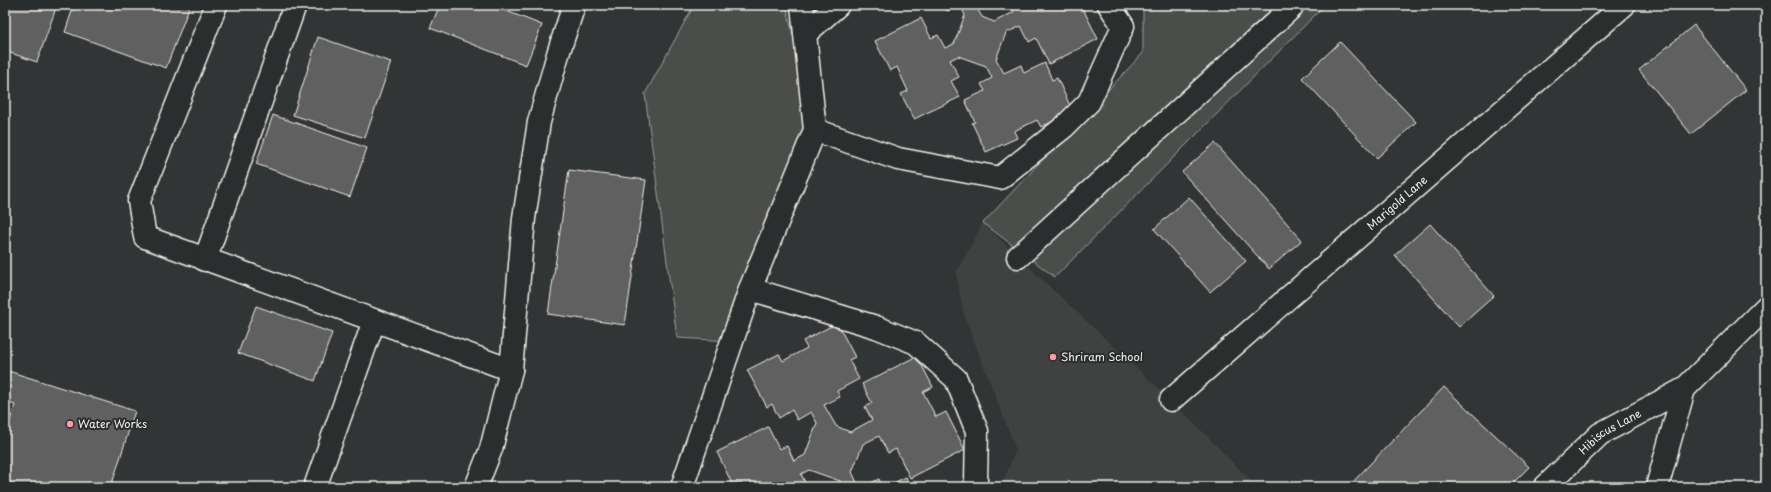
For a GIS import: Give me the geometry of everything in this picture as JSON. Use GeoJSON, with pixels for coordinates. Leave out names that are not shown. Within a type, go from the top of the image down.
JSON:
{"type":"FeatureCollection","features":[{"type":"Feature","properties":{"kind":"street"},"geometry":{"type":"LineString","coordinates":[[216,5],[139,201],[145,237],[511,370]]}},
{"type":"Feature","properties":{"kind":"street"},"geometry":{"type":"LineString","coordinates":[[205,260],[295,5]]}},
{"type":"Feature","properties":{"kind":"street"},"geometry":{"type":"LineString","coordinates":[[476,487],[491,449],[511,370],[524,218],[539,122],[558,54],[574,5]]}},
{"type":"Feature","properties":{"kind":"street"},"geometry":{"type":"LineString","coordinates":[[682,487],[750,289],[815,130],[802,5]]}},
{"type":"Feature","properties":{"kind":"street"},"geometry":{"type":"LineString","coordinates":[[805,34],[838,5]]}},
{"type":"Feature","properties":{"kind":"street"},"geometry":{"type":"LineString","coordinates":[[815,130],[898,159],[1000,178],[1064,127],[1089,102],[1123,26],[1109,5]]}},
{"type":"Feature","properties":{"kind":"street"},"geometry":{"type":"LineString","coordinates":[[1018,258],[1291,8],[1292,5]]}},
{"type":"Feature","properties":{"kind":"street","name":"Marigold Lane"},"geometry":{"type":"LineString","coordinates":[[1171,400],[1624,5]]}},
{"type":"Feature","properties":{"kind":"street"},"geometry":{"type":"LineString","coordinates":[[750,289],[876,326],[916,343],[956,378],[977,431],[976,483],[974,487]]}},
{"type":"Feature","properties":{"kind":"street","name":"Hibiscus Lane"},"geometry":{"type":"LineString","coordinates":[[1545,487],[1600,434],[1684,389],[1766,307]]}},
{"type":"Feature","properties":{"kind":"street"},"geometry":{"type":"LineString","coordinates":[[315,487],[374,321]]}},
{"type":"Feature","properties":{"kind":"street","name":"Hibiscus Lane"},"geometry":{"type":"LineString","coordinates":[[1657,487],[1684,389]]}},
{"type":"Feature","properties":{"kind":"shaded area"},"geometry":{"type":"Polygon","coordinates":[[[694,5],[786,5],[810,108],[732,341],[677,338],[645,94],[694,5]]]}},
{"type":"Feature","properties":{"kind":"shaded area"},"geometry":{"type":"Polygon","coordinates":[[[1143,5],[1324,6],[1055,277],[983,223],[1143,53],[1143,5]]]}},
{"type":"Feature","properties":{"kind":"shaded area","name":"Shriram School"},"geometry":{"type":"Polygon","coordinates":[[[983,223],[1171,400],[1257,487],[1001,487],[1016,450],[964,315],[956,273],[983,223]]]}},
{"type":"Feature","properties":{"kind":"building"},"geometry":{"type":"Polygon","coordinates":[[[5,5],[57,5],[37,62],[5,51],[5,5]]]}},
{"type":"Feature","properties":{"kind":"building"},"geometry":{"type":"Polygon","coordinates":[[[74,5],[190,5],[166,68],[65,32],[74,5]]]}},
{"type":"Feature","properties":{"kind":"building"},"geometry":{"type":"Polygon","coordinates":[[[440,5],[491,5],[542,25],[526,65],[430,28],[440,5]]]}},
{"type":"Feature","properties":{"kind":"building"},"geometry":{"type":"Polygon","coordinates":[[[944,5],[959,5],[947,11],[944,5]]]}},
{"type":"Feature","properties":{"kind":"building"},"geometry":{"type":"Polygon","coordinates":[[[960,5],[975,5],[982,17],[994,22],[1014,12],[1010,5],[1069,5],[1071,9],[1081,5],[1098,39],[1049,64],[1036,38],[1029,42],[1021,26],[1006,33],[996,59],[1004,73],[1021,65],[1024,73],[1045,63],[1052,80],[1057,78],[1073,112],[1041,127],[1037,120],[1014,131],[1017,138],[986,152],[972,123],[975,122],[965,100],[985,91],[981,84],[992,78],[986,66],[958,56],[950,60],[959,77],[951,81],[960,97],[914,119],[901,94],[908,91],[897,67],[890,71],[875,41],[921,18],[931,38],[938,35],[945,48],[954,44],[965,15],[960,5]]]}},
{"type":"Feature","properties":{"kind":"building"},"geometry":{"type":"Polygon","coordinates":[[[1694,25],[1746,90],[1691,134],[1639,70],[1694,25]]]}},
{"type":"Feature","properties":{"kind":"building"},"geometry":{"type":"Polygon","coordinates":[[[318,37],[391,62],[365,138],[293,115],[318,37]]]}},
{"type":"Feature","properties":{"kind":"building"},"geometry":{"type":"Polygon","coordinates":[[[1340,42],[1416,122],[1377,158],[1302,78],[1340,42]]]}},
{"type":"Feature","properties":{"kind":"building"},"geometry":{"type":"Polygon","coordinates":[[[273,115],[367,148],[350,197],[256,164],[273,115]]]}},
{"type":"Feature","properties":{"kind":"building"},"geometry":{"type":"Polygon","coordinates":[[[1215,143],[1302,240],[1269,269],[1182,172],[1215,143]]]}},
{"type":"Feature","properties":{"kind":"building"},"geometry":{"type":"Polygon","coordinates":[[[569,170],[646,180],[625,325],[548,314],[569,170]]]}},
{"type":"Feature","properties":{"kind":"building"},"geometry":{"type":"Polygon","coordinates":[[[1189,197],[1246,261],[1210,292],[1154,229],[1189,197]]]}},
{"type":"Feature","properties":{"kind":"building"},"geometry":{"type":"Polygon","coordinates":[[[1430,224],[1494,296],[1459,327],[1395,255],[1430,224]]]}},
{"type":"Feature","properties":{"kind":"building"},"geometry":{"type":"Polygon","coordinates":[[[256,306],[332,333],[315,381],[238,353],[256,306]]]}},
{"type":"Feature","properties":{"kind":"building"},"geometry":{"type":"Polygon","coordinates":[[[837,323],[855,357],[849,360],[859,379],[837,391],[840,397],[824,405],[836,426],[850,432],[872,420],[865,407],[872,403],[862,384],[917,356],[933,387],[923,392],[936,417],[946,412],[965,450],[910,478],[896,449],[888,453],[879,436],[863,444],[852,472],[859,487],[843,487],[840,481],[809,470],[801,474],[807,487],[743,487],[741,483],[733,486],[717,452],[768,427],[779,449],[787,446],[794,461],[805,455],[817,423],[811,412],[797,420],[792,410],[779,418],[772,404],[767,407],[747,370],[779,354],[783,361],[807,348],[803,341],[837,323]]]}},
{"type":"Feature","properties":{"kind":"building","name":"Water Works"},"geometry":{"type":"Polygon","coordinates":[[[5,370],[135,411],[111,487],[22,487],[5,482],[5,436],[15,405],[5,402],[5,370]]]}},
{"type":"Feature","properties":{"kind":"building"},"geometry":{"type":"Polygon","coordinates":[[[1444,387],[1529,467],[1509,487],[1348,487],[1444,387]]]}},
{"type":"Feature","properties":{"kind":"building"},"geometry":{"type":"Polygon","coordinates":[[[906,477],[910,487],[885,487],[906,477]]]}},
{"type":"Feature","properties":{"kind":"building"},"geometry":{"type":"Polygon","coordinates":[[[879,479],[882,487],[863,487],[879,479]]]}},
{"type":"Feature","properties":{"kind":"place","name":"Shriram School"},"geometry":{"type":"Point","coordinates":[1053,357]}},
{"type":"Feature","properties":{"kind":"place","name":"Water Works"},"geometry":{"type":"Point","coordinates":[70,424]}}]}
